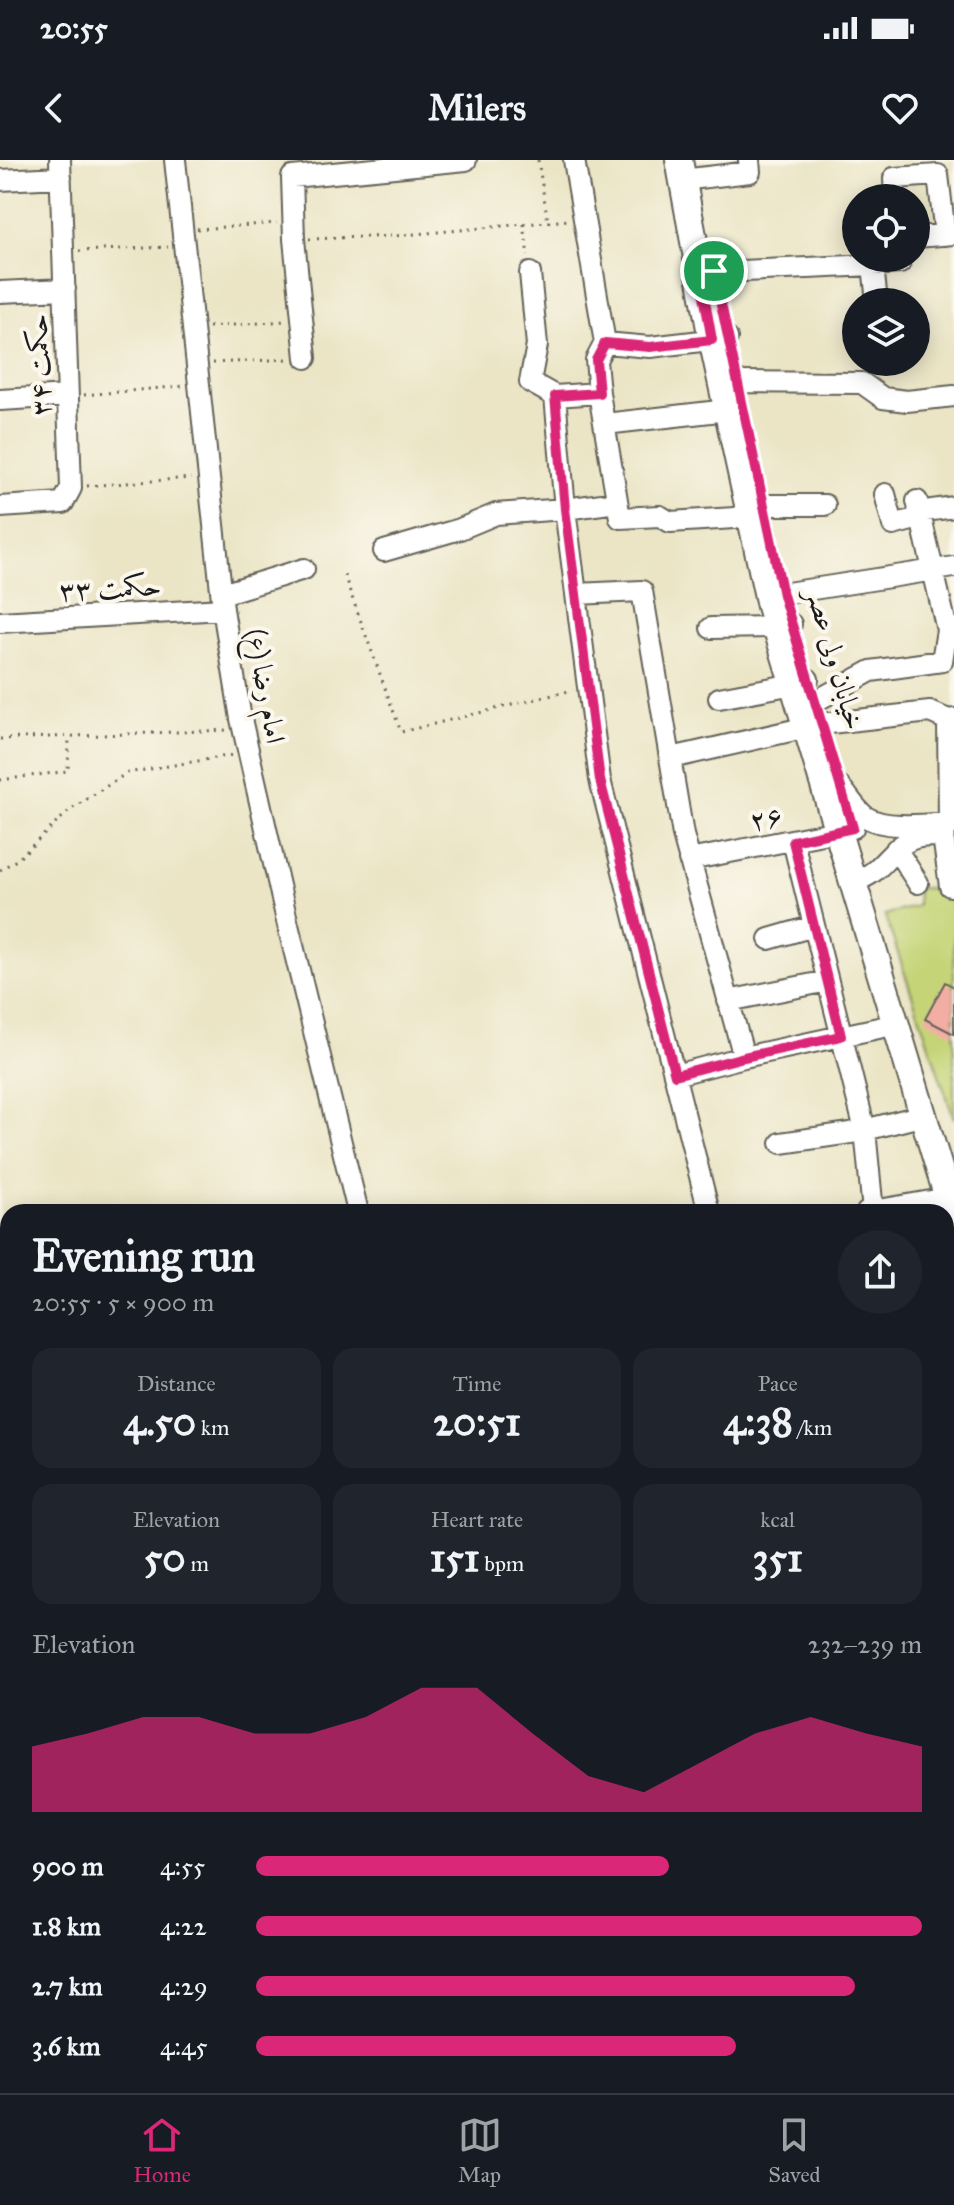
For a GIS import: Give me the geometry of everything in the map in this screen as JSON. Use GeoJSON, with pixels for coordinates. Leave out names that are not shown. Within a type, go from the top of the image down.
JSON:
{"type":"FeatureCollection","features":[{"type":"Feature","properties":{"kind":"main road","name":"خیابان ولی عصر"},"geometry":{"type":"LineString","coordinates":[[688,170],[729,392],[784,626],[861,879],[954,1166]]}},
{"type":"Feature","properties":{"kind":"main road","name":"خیابان ولی عصر"},"geometry":{"type":"LineString","coordinates":[[861,879],[897,1024],[952,1204]]}},
{"type":"Feature","properties":{"kind":"street","name":"امام رضا (ع)"},"geometry":{"type":"LineString","coordinates":[[175,160],[222,602],[244,730],[356,1204]]}},
{"type":"Feature","properties":{"kind":"street"},"geometry":{"type":"LineString","coordinates":[[306,358],[293,231],[292,177],[466,160]]}},
{"type":"Feature","properties":{"kind":"street"},"geometry":{"type":"LineString","coordinates":[[574,160],[605,343],[596,360],[618,510]]}},
{"type":"Feature","properties":{"kind":"street"},"geometry":{"type":"LineString","coordinates":[[688,170],[749,166]]}},
{"type":"Feature","properties":{"kind":"street"},"geometry":{"type":"LineString","coordinates":[[0,180],[61,168]]}},
{"type":"Feature","properties":{"kind":"street","name":"حکمت ۳۴"},"geometry":{"type":"LineString","coordinates":[[61,168],[71,488]]}},
{"type":"Feature","properties":{"kind":"street"},"geometry":{"type":"LineString","coordinates":[[899,184],[918,168],[938,175],[950,235],[930,236]]}},
{"type":"Feature","properties":{"kind":"street"},"geometry":{"type":"LineString","coordinates":[[707,272],[842,266]]}},
{"type":"Feature","properties":{"kind":"street"},"geometry":{"type":"LineString","coordinates":[[530,273],[537,345],[530,382],[555,396],[599,393]]}},
{"type":"Feature","properties":{"kind":"street"},"geometry":{"type":"LineString","coordinates":[[0,292],[65,289]]}},
{"type":"Feature","properties":{"kind":"street"},"geometry":{"type":"LineString","coordinates":[[605,343],[650,347],[720,339]]}},
{"type":"Feature","properties":{"kind":"street"},"geometry":{"type":"LineString","coordinates":[[605,424],[729,392],[862,383],[883,398],[907,401],[954,396]]}},
{"type":"Feature","properties":{"kind":"street"},"geometry":{"type":"LineString","coordinates":[[0,400],[68,396]]}},
{"type":"Feature","properties":{"kind":"street"},"geometry":{"type":"LineString","coordinates":[[555,396],[565,509],[600,780],[707,1204]]}},
{"type":"Feature","properties":{"kind":"street"},"geometry":{"type":"LineString","coordinates":[[0,507],[63,503],[71,488]]}},
{"type":"Feature","properties":{"kind":"street"},"geometry":{"type":"LineString","coordinates":[[885,494],[893,525],[918,510],[954,507]]}},
{"type":"Feature","properties":{"kind":"street"},"geometry":{"type":"LineString","coordinates":[[384,551],[460,529],[496,514],[565,509],[618,510],[660,516],[670,522],[825,505]]}},
{"type":"Feature","properties":{"kind":"street"},"geometry":{"type":"LineString","coordinates":[[671,758],[807,703],[871,671],[942,661],[950,629],[918,510]]}},
{"type":"Feature","properties":{"kind":"street"},"geometry":{"type":"LineString","coordinates":[[776,596],[954,567]]}},
{"type":"Feature","properties":{"kind":"street","name":"حکمت ۳۳"},"geometry":{"type":"LineString","coordinates":[[0,622],[222,602],[304,569]]}},
{"type":"Feature","properties":{"kind":"street"},"geometry":{"type":"LineString","coordinates":[[576,594],[642,591],[683,835],[744,1057]]}},
{"type":"Feature","properties":{"kind":"street"},"geometry":{"type":"LineString","coordinates":[[711,628],[784,626]]}},
{"type":"Feature","properties":{"kind":"street"},"geometry":{"type":"LineString","coordinates":[[719,698],[930,712],[951,720],[950,886]]}},
{"type":"Feature","properties":{"kind":"street"},"geometry":{"type":"LineString","coordinates":[[834,789],[875,822],[950,829]]}},
{"type":"Feature","properties":{"kind":"street"},"geometry":{"type":"LineString","coordinates":[[861,879],[896,849],[920,836],[950,829]]}},
{"type":"Feature","properties":{"kind":"street","name":"۲۶"},"geometry":{"type":"LineString","coordinates":[[689,860],[846,830]]}},
{"type":"Feature","properties":{"kind":"street"},"geometry":{"type":"LineString","coordinates":[[793,841],[865,1130],[872,1204]]}},
{"type":"Feature","properties":{"kind":"street"},"geometry":{"type":"LineString","coordinates":[[896,849],[918,883]]}},
{"type":"Feature","properties":{"kind":"street"},"geometry":{"type":"LineString","coordinates":[[769,939],[814,926]]}},
{"type":"Feature","properties":{"kind":"street"},"geometry":{"type":"LineString","coordinates":[[728,1001],[828,981]]}},
{"type":"Feature","properties":{"kind":"street"},"geometry":{"type":"LineString","coordinates":[[675,1075],[897,1024]]}},
{"type":"Feature","properties":{"kind":"street"},"geometry":{"type":"LineString","coordinates":[[781,1143],[865,1130],[924,1115]]}},
{"type":"Feature","properties":{"kind":"path"},"geometry":{"type":"LineString","coordinates":[[538,160],[548,222]]}},
{"type":"Feature","properties":{"kind":"path"},"geometry":{"type":"LineString","coordinates":[[64,251],[183,238],[293,231],[394,236],[584,219]]}},
{"type":"Feature","properties":{"kind":"path"},"geometry":{"type":"LineString","coordinates":[[524,224],[530,273]]}},
{"type":"Feature","properties":{"kind":"path"},"geometry":{"type":"LineString","coordinates":[[193,328],[302,319]]}},
{"type":"Feature","properties":{"kind":"path"},"geometry":{"type":"LineString","coordinates":[[197,364],[306,358]]}},
{"type":"Feature","properties":{"kind":"path"},"geometry":{"type":"LineString","coordinates":[[68,396],[199,385]]}},
{"type":"Feature","properties":{"kind":"path"},"geometry":{"type":"LineString","coordinates":[[71,488],[209,476]]}},
{"type":"Feature","properties":{"kind":"path"},"geometry":{"type":"LineString","coordinates":[[344,575],[401,732],[588,686]]}},
{"type":"Feature","properties":{"kind":"path"},"geometry":{"type":"LineString","coordinates":[[0,739],[244,730]]}},
{"type":"Feature","properties":{"kind":"path"},"geometry":{"type":"LineString","coordinates":[[0,780],[68,771],[69,737]]}},
{"type":"Feature","properties":{"kind":"path"},"geometry":{"type":"LineString","coordinates":[[0,870],[18,859],[70,810],[127,773],[249,752]]}},
{"type":"Feature","properties":{"kind":"green space"},"geometry":{"type":"Polygon","coordinates":[[[918,888],[952,889],[954,893],[954,1119],[885,915],[917,906],[918,888]]]}},
{"type":"Feature","properties":{"kind":"building"},"geometry":{"type":"Polygon","coordinates":[[[945,982],[954,987],[954,1034],[925,1019],[945,982]]]}},
{"type":"Feature","properties":{"kind":"route"},"geometry":{"type":"LineString","coordinates":[[714,271],[783,595],[853,828],[793,841],[841,1036],[675,1075],[600,780],[565,509],[555,396],[599,393],[596,360],[605,343],[650,347],[712,340],[700,273],[714,271]]}}]}
